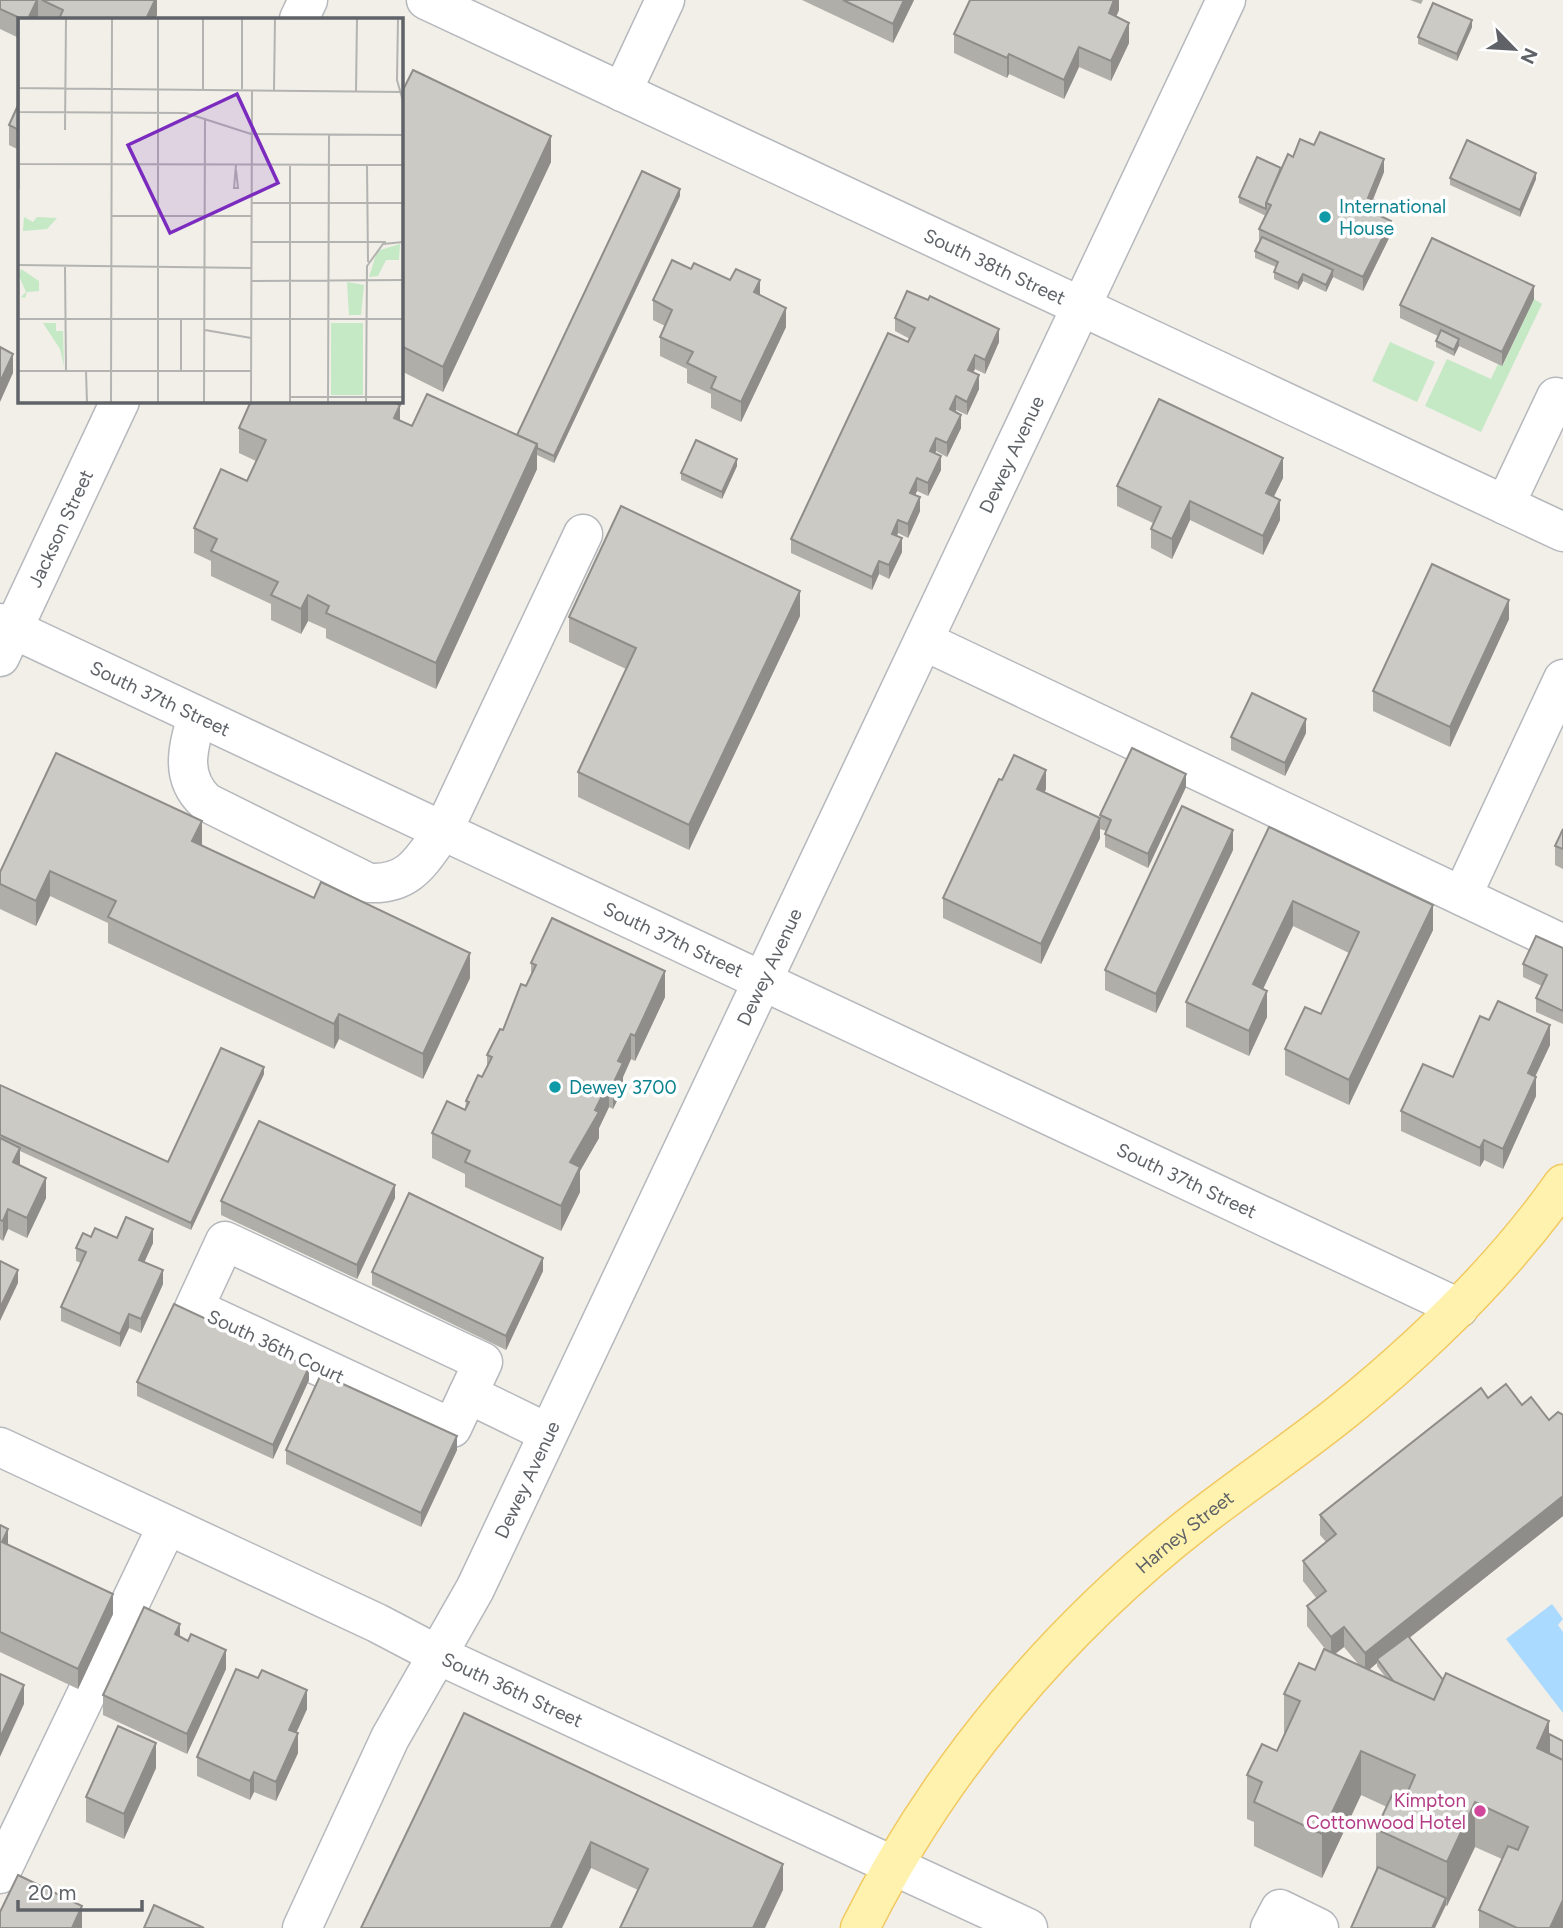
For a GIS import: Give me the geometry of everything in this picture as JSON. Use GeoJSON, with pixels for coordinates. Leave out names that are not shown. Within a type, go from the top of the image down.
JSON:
{"type":"FeatureCollection","features":[{"type":"Feature","properties":{"kind":"main road","name":"Harney Street"},"geometry":{"type":"LineString","coordinates":[[860,1928],[892,1866],[930,1805],[989,1727],[1063,1643],[1105,1601],[1199,1520],[1346,1409],[1459,1308],[1504,1260],[1563,1184]]}},
{"type":"Feature","properties":{"kind":"street"},"geometry":{"type":"LineString","coordinates":[[299,18],[308,0]]}},
{"type":"Feature","properties":{"kind":"street","name":"South 38th Street"},"geometry":{"type":"LineString","coordinates":[[426,0],[1563,532]]}},
{"type":"Feature","properties":{"kind":"street"},"geometry":{"type":"LineString","coordinates":[[622,92],[665,0]]}},
{"type":"Feature","properties":{"kind":"street","name":"Dewey Avenue"},"geometry":{"type":"LineString","coordinates":[[302,1928],[390,1738],[475,1589],[1226,0]]}},
{"type":"Feature","properties":{"kind":"street"},"geometry":{"type":"LineString","coordinates":[[1505,505],[1556,397]]}},
{"type":"Feature","properties":{"kind":"street","name":"Jackson Street"},"geometry":{"type":"LineString","coordinates":[[4,636],[120,402]]}},
{"type":"Feature","properties":{"kind":"street"},"geometry":{"type":"LineString","coordinates":[[197,716],[187,760],[188,772],[196,792],[206,803],[369,883],[388,884],[413,871],[443,831],[583,534]]}},
{"type":"Feature","properties":{"kind":"street","name":"South 37th Street"},"geometry":{"type":"LineString","coordinates":[[4,636],[197,716],[1459,1308]]}},
{"type":"Feature","properties":{"kind":"street"},"geometry":{"type":"LineString","coordinates":[[924,640],[1563,944]]}},
{"type":"Feature","properties":{"kind":"street"},"geometry":{"type":"LineString","coordinates":[[1462,896],[1563,679]]}},
{"type":"Feature","properties":{"kind":"street","name":"South 36th Court"},"geometry":{"type":"LineString","coordinates":[[225,1241],[483,1362],[468,1394],[452,1429],[194,1308],[225,1241]]}},
{"type":"Feature","properties":{"kind":"street"},"geometry":{"type":"LineString","coordinates":[[468,1394],[548,1433]]}},
{"type":"Feature","properties":{"kind":"street","name":"South 36th Street"},"geometry":{"type":"LineString","coordinates":[[0,1447],[377,1622],[438,1655],[1028,1928]]}},
{"type":"Feature","properties":{"kind":"street"},"geometry":{"type":"LineString","coordinates":[[0,1874],[167,1526]]}},
{"type":"Feature","properties":{"kind":"street"},"geometry":{"type":"LineString","coordinates":[[1275,1919],[1319,1928]]}},
{"type":"Feature","properties":{"kind":"green space"},"geometry":{"type":"Polygon","coordinates":[[[1534,299],[1542,304],[1481,432],[1425,406],[1447,359],[1491,379],[1498,364],[1503,365],[1534,299]]]}},
{"type":"Feature","properties":{"kind":"green space"},"geometry":{"type":"Polygon","coordinates":[[[1390,342],[1435,362],[1417,402],[1372,381],[1390,342]]]}},
{"type":"Feature","properties":{"kind":"water"},"geometry":{"type":"Polygon","coordinates":[[[1552,1604],[1563,1619],[1558,1625],[1563,1632],[1563,1713],[1506,1639],[1552,1604]]]}},
{"type":"Feature","properties":{"kind":"building"},"geometry":{"type":"Polygon","coordinates":[[[0,0],[37,0],[28,18],[20,18],[0,9],[0,0]]]}},
{"type":"Feature","properties":{"kind":"building"},"geometry":{"type":"Polygon","coordinates":[[[42,0],[155,0],[146,18],[59,18],[63,10],[42,0]]]}},
{"type":"Feature","properties":{"kind":"building"},"geometry":{"type":"Polygon","coordinates":[[[843,0],[904,0],[893,24],[843,0]]]}},
{"type":"Feature","properties":{"kind":"building"},"geometry":{"type":"Polygon","coordinates":[[[970,0],[1114,0],[1109,13],[1129,23],[1111,61],[1079,47],[1064,80],[1009,54],[1007,58],[954,34],[970,0]]]}},
{"type":"Feature","properties":{"kind":"building"},"geometry":{"type":"Polygon","coordinates":[[[1433,3],[1472,20],[1457,54],[1418,37],[1433,3]]]}},
{"type":"Feature","properties":{"kind":"building"},"geometry":{"type":"Polygon","coordinates":[[[413,70],[551,136],[443,367],[402,346],[402,92],[413,70]]]}},
{"type":"Feature","properties":{"kind":"building"},"geometry":{"type":"Polygon","coordinates":[[[18,105],[18,130],[9,125],[18,105]]]}},
{"type":"Feature","properties":{"kind":"building","name":"International House"},"geometry":{"type":"Polygon","coordinates":[[[1320,132],[1384,159],[1368,198],[1381,203],[1376,214],[1391,221],[1363,277],[1259,229],[1271,205],[1266,203],[1288,154],[1293,157],[1300,139],[1314,145],[1320,132]]]}},
{"type":"Feature","properties":{"kind":"building"},"geometry":{"type":"Polygon","coordinates":[[[1467,140],[1536,173],[1520,210],[1450,178],[1467,140]]]}},
{"type":"Feature","properties":{"kind":"building"},"geometry":{"type":"Polygon","coordinates":[[[1257,157],[1281,168],[1266,209],[1239,197],[1257,157]]]}},
{"type":"Feature","properties":{"kind":"building"},"geometry":{"type":"Polygon","coordinates":[[[642,171],[680,189],[554,456],[517,435],[642,171]]]}},
{"type":"Feature","properties":{"kind":"building"},"geometry":{"type":"Polygon","coordinates":[[[1262,237],[1333,270],[1326,285],[1303,274],[1298,283],[1274,272],[1278,262],[1255,251],[1262,237]]]}},
{"type":"Feature","properties":{"kind":"building"},"geometry":{"type":"Polygon","coordinates":[[[1432,238],[1534,286],[1502,352],[1400,305],[1432,238]]]}},
{"type":"Feature","properties":{"kind":"building"},"geometry":{"type":"Polygon","coordinates":[[[672,260],[691,269],[694,263],[730,280],[736,269],[760,280],[754,292],[786,308],[741,402],[711,388],[716,377],[687,363],[693,352],[660,337],[672,310],[653,300],[672,260]]]}},
{"type":"Feature","properties":{"kind":"building"},"geometry":{"type":"Polygon","coordinates":[[[907,291],[928,300],[930,296],[999,329],[985,360],[975,355],[968,370],[979,375],[967,402],[956,396],[950,409],[961,415],[947,443],[936,438],[930,451],[941,456],[928,483],[917,478],[910,493],[920,497],[908,524],[898,520],[892,534],[902,538],[889,565],[879,561],[872,577],[791,539],[888,333],[908,342],[915,328],[895,318],[907,291]]]}},
{"type":"Feature","properties":{"kind":"building"},"geometry":{"type":"Polygon","coordinates":[[[1441,330],[1459,339],[1454,350],[1436,341],[1441,330]]]}},
{"type":"Feature","properties":{"kind":"building"},"geometry":{"type":"Polygon","coordinates":[[[0,347],[13,354],[0,382],[0,347]]]}},
{"type":"Feature","properties":{"kind":"building"},"geometry":{"type":"Polygon","coordinates":[[[427,394],[537,444],[436,663],[326,613],[329,606],[308,595],[301,609],[271,595],[278,582],[211,551],[217,539],[194,528],[221,469],[247,481],[266,440],[239,428],[251,402],[392,402],[400,405],[394,418],[412,426],[427,394]]]}},
{"type":"Feature","properties":{"kind":"building"},"geometry":{"type":"Polygon","coordinates":[[[1159,399],[1283,458],[1266,493],[1280,500],[1263,536],[1190,501],[1172,539],[1151,529],[1161,507],[1117,486],[1159,399]]]}},
{"type":"Feature","properties":{"kind":"building"},"geometry":{"type":"Polygon","coordinates":[[[696,440],[737,459],[722,492],[681,473],[696,440]]]}},
{"type":"Feature","properties":{"kind":"building"},"geometry":{"type":"Polygon","coordinates":[[[621,506],[800,591],[689,825],[578,772],[636,648],[569,617],[621,506]]]}},
{"type":"Feature","properties":{"kind":"building"},"geometry":{"type":"Polygon","coordinates":[[[1432,564],[1509,600],[1450,727],[1373,691],[1432,564]]]}},
{"type":"Feature","properties":{"kind":"building"},"geometry":{"type":"Polygon","coordinates":[[[1252,693],[1306,719],[1285,763],[1231,737],[1252,693]]]}},
{"type":"Feature","properties":{"kind":"building"},"geometry":{"type":"Polygon","coordinates":[[[1132,748],[1186,774],[1148,854],[1105,834],[1111,820],[1100,815],[1132,748]]]}},
{"type":"Feature","properties":{"kind":"building"},"geometry":{"type":"Polygon","coordinates":[[[56,753],[202,821],[192,841],[314,898],[321,882],[470,953],[423,1054],[339,1014],[334,1024],[108,917],[116,901],[50,871],[36,901],[0,884],[0,872],[56,753]]]}},
{"type":"Feature","properties":{"kind":"building"},"geometry":{"type":"Polygon","coordinates":[[[1014,755],[1046,770],[1037,789],[1100,818],[1041,944],[943,898],[999,779],[1002,780],[1014,755]]]}},
{"type":"Feature","properties":{"kind":"building"},"geometry":{"type":"Polygon","coordinates":[[[1182,806],[1233,830],[1156,994],[1105,970],[1182,806]]]}},
{"type":"Feature","properties":{"kind":"building"},"geometry":{"type":"Polygon","coordinates":[[[1269,827],[1433,905],[1349,1080],[1285,1049],[1305,1007],[1321,1014],[1359,932],[1293,901],[1253,984],[1267,991],[1249,1031],[1186,1002],[1269,827]]]}},
{"type":"Feature","properties":{"kind":"building"},"geometry":{"type":"Polygon","coordinates":[[[1563,829],[1563,849],[1555,846],[1563,829]]]}},
{"type":"Feature","properties":{"kind":"building","name":"Dewey 3700"},"geometry":{"type":"Polygon","coordinates":[[[552,918],[665,971],[635,1036],[631,1034],[618,1061],[623,1063],[613,1084],[609,1082],[595,1110],[599,1112],[570,1162],[580,1167],[561,1206],[465,1162],[470,1151],[432,1133],[447,1101],[465,1110],[469,1102],[466,1101],[478,1075],[482,1077],[492,1057],[487,1055],[500,1029],[503,1030],[521,984],[526,986],[536,965],[531,963],[552,918]]]}},
{"type":"Feature","properties":{"kind":"building"},"geometry":{"type":"Polygon","coordinates":[[[1536,936],[1563,948],[1563,1011],[1536,998],[1547,975],[1523,964],[1536,936]]]}},
{"type":"Feature","properties":{"kind":"building"},"geometry":{"type":"Polygon","coordinates":[[[1498,1001],[1550,1025],[1528,1073],[1536,1077],[1503,1149],[1484,1140],[1480,1148],[1401,1111],[1423,1064],[1453,1077],[1480,1016],[1489,1020],[1498,1001]]]}},
{"type":"Feature","properties":{"kind":"building"},"geometry":{"type":"Polygon","coordinates":[[[221,1048],[264,1067],[191,1223],[0,1135],[0,1085],[168,1162],[221,1048]]]}},
{"type":"Feature","properties":{"kind":"building"},"geometry":{"type":"Polygon","coordinates":[[[259,1121],[395,1185],[357,1265],[221,1201],[259,1121]]]}},
{"type":"Feature","properties":{"kind":"building"},"geometry":{"type":"Polygon","coordinates":[[[0,1138],[20,1148],[13,1162],[46,1178],[27,1218],[8,1209],[3,1221],[0,1220],[0,1138]]]}},
{"type":"Feature","properties":{"kind":"building"},"geometry":{"type":"Polygon","coordinates":[[[409,1193],[543,1258],[506,1336],[372,1272],[409,1193]]]}},
{"type":"Feature","properties":{"kind":"building"},"geometry":{"type":"Polygon","coordinates":[[[126,1217],[153,1229],[139,1260],[163,1270],[141,1319],[129,1314],[120,1334],[61,1307],[86,1252],[76,1248],[83,1233],[91,1237],[95,1228],[117,1238],[126,1217]]]}},
{"type":"Feature","properties":{"kind":"building"},"geometry":{"type":"Polygon","coordinates":[[[0,1261],[18,1270],[0,1308],[0,1261]]]}},
{"type":"Feature","properties":{"kind":"building"},"geometry":{"type":"Polygon","coordinates":[[[174,1304],[309,1367],[273,1445],[137,1382],[174,1304]]]}},
{"type":"Feature","properties":{"kind":"building"},"geometry":{"type":"Polygon","coordinates":[[[321,1374],[457,1436],[421,1513],[286,1450],[321,1374]]]}},
{"type":"Feature","properties":{"kind":"building"},"geometry":{"type":"Polygon","coordinates":[[[1506,1384],[1522,1405],[1531,1397],[1549,1420],[1558,1412],[1563,1415],[1563,1496],[1365,1653],[1344,1627],[1331,1637],[1307,1606],[1326,1591],[1303,1561],[1336,1534],[1320,1515],[1481,1388],[1488,1398],[1506,1384]]]}},
{"type":"Feature","properties":{"kind":"building"},"geometry":{"type":"Polygon","coordinates":[[[0,1525],[8,1529],[2,1542],[113,1594],[78,1669],[0,1632],[0,1525]]]}},
{"type":"Feature","properties":{"kind":"building"},"geometry":{"type":"Polygon","coordinates":[[[144,1607],[180,1624],[175,1634],[188,1641],[191,1634],[226,1650],[187,1734],[103,1695],[144,1607]]]}},
{"type":"Feature","properties":{"kind":"building"},"geometry":{"type":"Polygon","coordinates":[[[1408,1636],[1443,1680],[1434,1700],[1394,1682],[1377,1659],[1408,1636]]]}},
{"type":"Feature","properties":{"kind":"building","name":"Kimpton Cottonwood Hotel"},"geometry":{"type":"Polygon","coordinates":[[[1324,1649],[1434,1700],[1446,1673],[1549,1721],[1537,1748],[1563,1760],[1563,1900],[1550,1928],[1517,1928],[1479,1910],[1508,1846],[1518,1850],[1528,1827],[1475,1802],[1447,1862],[1376,1829],[1394,1791],[1406,1796],[1415,1775],[1361,1751],[1322,1834],[1254,1802],[1262,1782],[1247,1775],[1262,1744],[1277,1751],[1300,1701],[1284,1694],[1299,1663],[1315,1670],[1324,1649]]]}},
{"type":"Feature","properties":{"kind":"building"},"geometry":{"type":"Polygon","coordinates":[[[236,1669],[258,1678],[262,1670],[307,1690],[289,1730],[298,1733],[276,1782],[254,1772],[250,1781],[197,1757],[236,1669]]]}},
{"type":"Feature","properties":{"kind":"building"},"geometry":{"type":"Polygon","coordinates":[[[0,1674],[24,1685],[0,1738],[0,1674]]]}},
{"type":"Feature","properties":{"kind":"building"},"geometry":{"type":"Polygon","coordinates":[[[464,1713],[783,1864],[753,1928],[620,1928],[648,1869],[591,1842],[551,1927],[554,1928],[361,1928],[464,1713]]]}},
{"type":"Feature","properties":{"kind":"building"},"geometry":{"type":"Polygon","coordinates":[[[118,1726],[156,1743],[124,1814],[86,1797],[118,1726]]]}},
{"type":"Feature","properties":{"kind":"building"},"geometry":{"type":"Polygon","coordinates":[[[1549,1734],[1563,1741],[1563,1760],[1549,1753],[1549,1734]]]}},
{"type":"Feature","properties":{"kind":"building"},"geometry":{"type":"Polygon","coordinates":[[[1378,1867],[1446,1898],[1432,1928],[1351,1928],[1378,1867]]]}},
{"type":"Feature","properties":{"kind":"building"},"geometry":{"type":"Polygon","coordinates":[[[18,1875],[82,1906],[72,1928],[0,1928],[0,1912],[18,1875]]]}},
{"type":"Feature","properties":{"kind":"building"},"geometry":{"type":"Polygon","coordinates":[[[154,1905],[204,1928],[144,1928],[154,1905]]]}},
{"type":"Feature","properties":{"kind":"place","name":"International House"},"geometry":{"type":"Point","coordinates":[1325,217]}},
{"type":"Feature","properties":{"kind":"place","name":"Dewey 3700"},"geometry":{"type":"Point","coordinates":[555,1087]}},
{"type":"Feature","properties":{"kind":"place","name":"Kimpton Cottonwood Hotel"},"geometry":{"type":"Point","coordinates":[1480,1811]}}]}
